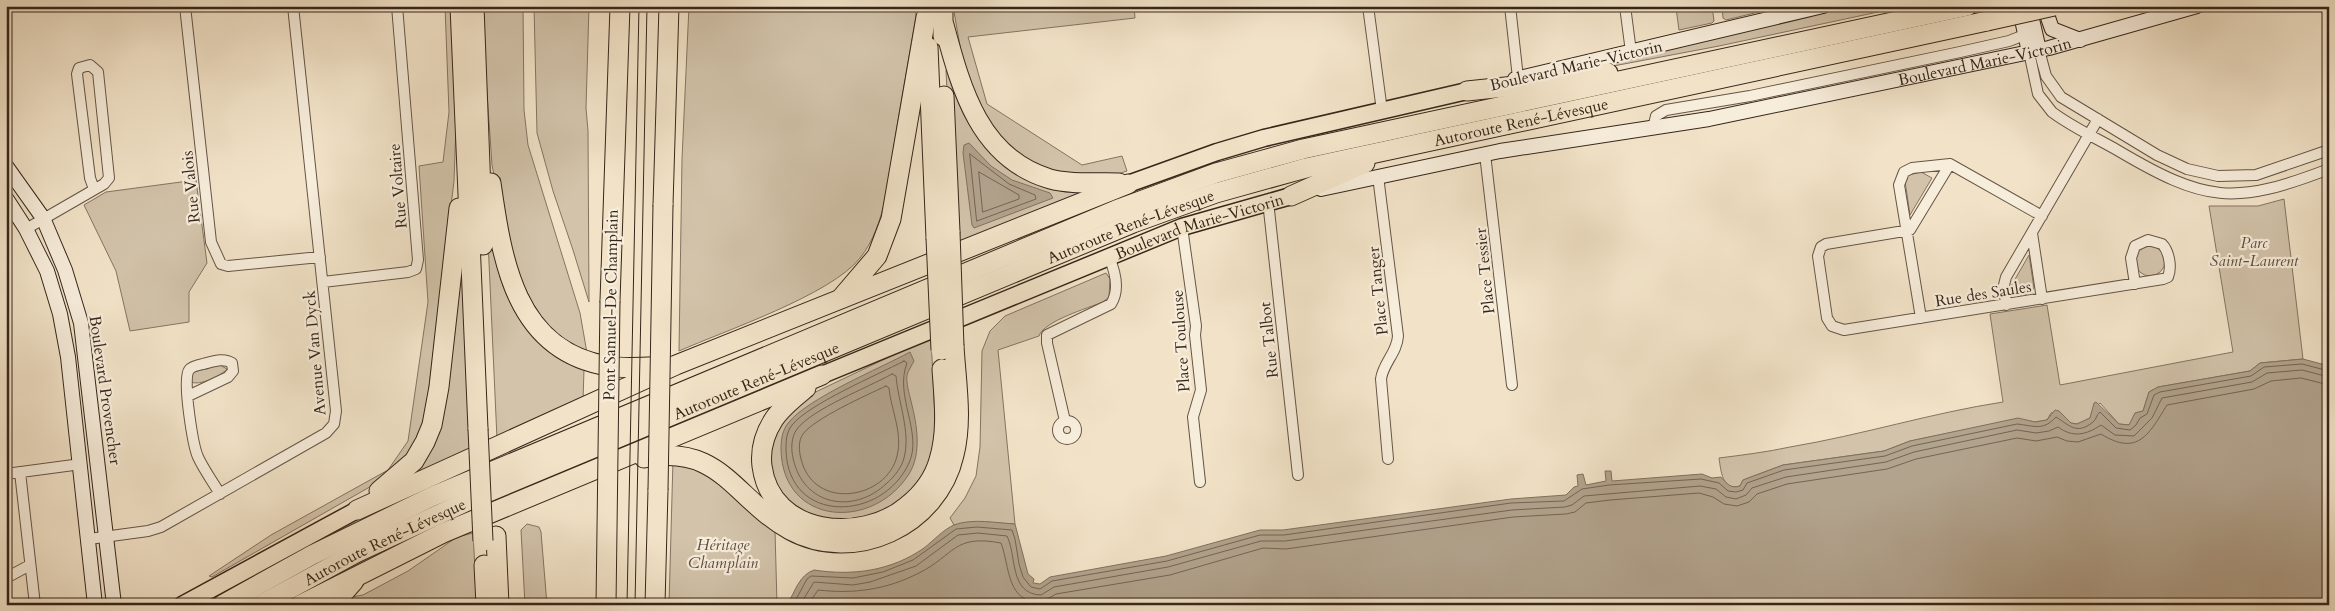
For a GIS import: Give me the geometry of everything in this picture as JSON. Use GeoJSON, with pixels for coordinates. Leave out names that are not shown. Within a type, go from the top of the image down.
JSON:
{"type":"FeatureCollection","features":[{"type":"Feature","properties":{"kind":"highway"},"geometry":{"type":"LineString","coordinates":[[460,6],[465,157],[484,426]]}},
{"type":"Feature","properties":{"kind":"highway"},"geometry":{"type":"LineString","coordinates":[[474,6],[478,97],[484,426],[489,539],[486,605]]}},
{"type":"Feature","properties":{"kind":"highway","name":"Pont Samuel-De Champlain"},"geometry":{"type":"LineString","coordinates":[[606,605],[608,374],[620,6]]}},
{"type":"Feature","properties":{"kind":"highway"},"geometry":{"type":"LineString","coordinates":[[655,605],[669,6]]}},
{"type":"Feature","properties":{"kind":"highway"},"geometry":{"type":"LineString","coordinates":[[943,6],[943,235]]}},
{"type":"Feature","properties":{"kind":"highway","name":"Autoroute René-Lévesque"},"geometry":{"type":"LineString","coordinates":[[222,605],[312,555],[431,497],[1166,190],[1303,149],[1966,6]]}},
{"type":"Feature","properties":{"kind":"highway","name":"Autoroute René-Lévesque"},"geometry":{"type":"LineString","coordinates":[[260,605],[364,549],[474,498],[1141,220],[1252,181],[2054,6]]}},
{"type":"Feature","properties":{"kind":"highway"},"geometry":{"type":"LineString","coordinates":[[600,469],[658,456],[688,457],[714,468],[769,516],[798,533],[818,540],[840,543],[881,536],[908,522],[924,509],[942,486],[951,467],[958,435],[948,348],[943,235],[926,12]]}},
{"type":"Feature","properties":{"kind":"highway"},"geometry":{"type":"LineString","coordinates":[[842,297],[877,256],[887,232],[898,186],[926,12]]}},
{"type":"Feature","properties":{"kind":"highway"},"geometry":{"type":"LineString","coordinates":[[944,25],[957,73],[970,108],[983,130],[1005,155],[1024,167],[1050,179],[1080,183],[1128,184]]}},
{"type":"Feature","properties":{"kind":"highway"},"geometry":{"type":"LineString","coordinates":[[1467,91],[1706,62]]}},
{"type":"Feature","properties":{"kind":"highway"},"geometry":{"type":"LineString","coordinates":[[478,97],[494,203],[507,268],[516,294],[532,322],[550,340],[564,350],[597,364],[626,368],[676,365]]}},
{"type":"Feature","properties":{"kind":"highway"},"geometry":{"type":"LineString","coordinates":[[1291,196],[1403,147]]}},
{"type":"Feature","properties":{"kind":"highway"},"geometry":{"type":"LineString","coordinates":[[357,510],[410,465],[422,447],[432,425],[441,373],[465,157]]}},
{"type":"Feature","properties":{"kind":"highway"},"geometry":{"type":"LineString","coordinates":[[357,510],[676,365],[1128,184]]}},
{"type":"Feature","properties":{"kind":"highway"},"geometry":{"type":"LineString","coordinates":[[822,374],[786,405],[773,420],[763,444],[764,476],[778,502],[798,519],[826,528],[861,527],[882,521],[903,510],[921,492],[936,470],[942,450],[944,431],[948,348]]}},
{"type":"Feature","properties":{"kind":"highway"},"geometry":{"type":"LineString","coordinates":[[300,605],[443,533],[600,469],[822,374]]}},
{"type":"Feature","properties":{"kind":"highway"},"geometry":{"type":"LineString","coordinates":[[489,539],[499,605]]}},
{"type":"Feature","properties":{"kind":"highway"},"geometry":{"type":"LineString","coordinates":[[333,605],[361,573]]}},
{"type":"Feature","properties":{"kind":"main road","name":"Boulevard Marie-Victorin"},"geometry":{"type":"LineString","coordinates":[[1128,184],[1258,140],[1823,6]]}},
{"type":"Feature","properties":{"kind":"main road"},"geometry":{"type":"LineString","coordinates":[[2019,6],[2030,32]]}},
{"type":"Feature","properties":{"kind":"main road"},"geometry":{"type":"LineString","coordinates":[[2029,6],[2030,32],[2034,51]]}},
{"type":"Feature","properties":{"kind":"main road"},"geometry":{"type":"LineString","coordinates":[[2044,6],[2052,29],[2081,40]]}},
{"type":"Feature","properties":{"kind":"main road","name":"Boulevard Marie-Victorin"},"geometry":{"type":"LineString","coordinates":[[822,374],[1182,227],[1268,201],[1485,154],[1709,119],[2034,51],[2081,40],[2147,18],[2197,6]]}},
{"type":"Feature","properties":{"kind":"main road","name":"Boulevard Provencher"},"geometry":{"type":"LineString","coordinates":[[6,166],[43,218],[65,270],[81,323],[114,605]]}},
{"type":"Feature","properties":{"kind":"main road","name":"Boulevard Provencher"},"geometry":{"type":"LineString","coordinates":[[6,198],[26,229],[47,271],[60,314],[68,357],[81,464],[95,605]]}},
{"type":"Feature","properties":{"kind":"main road"},"geometry":{"type":"LineString","coordinates":[[182,605],[357,510]]}},
{"type":"Feature","properties":{"kind":"street","name":"Rue Valois"},"geometry":{"type":"LineString","coordinates":[[185,6],[211,242],[215,255],[220,264],[228,266],[320,257]]}},
{"type":"Feature","properties":{"kind":"street","name":"Avenue Van Dyck"},"geometry":{"type":"LineString","coordinates":[[89,539],[148,532],[161,527],[326,433],[334,424],[336,411],[293,6]]}},
{"type":"Feature","properties":{"kind":"street","name":"Rue Voltaire"},"geometry":{"type":"LineString","coordinates":[[323,282],[408,272],[416,269],[418,260],[397,6]]}},
{"type":"Feature","properties":{"kind":"street"},"geometry":{"type":"LineString","coordinates":[[1368,6],[1382,111]]}},
{"type":"Feature","properties":{"kind":"street"},"geometry":{"type":"LineString","coordinates":[[1510,6],[1518,78]]}},
{"type":"Feature","properties":{"kind":"street"},"geometry":{"type":"LineString","coordinates":[[1625,6],[1631,52]]}},
{"type":"Feature","properties":{"kind":"street","name":"Boulevard Marie-Victorin"},"geometry":{"type":"LineString","coordinates":[[1653,128],[1656,116],[1664,111],[1750,96],[1951,54],[2009,41],[2030,32]]}},
{"type":"Feature","properties":{"kind":"street"},"geometry":{"type":"LineString","coordinates":[[2034,51],[2054,91],[2067,101],[2172,162],[2201,173],[2248,176],[2286,166],[2329,150]]}},
{"type":"Feature","properties":{"kind":"street"},"geometry":{"type":"LineString","coordinates":[[2034,51],[2036,89],[2044,103],[2056,115],[2156,173],[2192,188],[2239,194],[2261,192],[2329,168]]}},
{"type":"Feature","properties":{"kind":"street"},"geometry":{"type":"LineString","coordinates":[[26,229],[104,184],[109,178],[98,72],[90,65],[79,68],[77,74],[90,178],[94,189]]}},
{"type":"Feature","properties":{"kind":"street"},"geometry":{"type":"LineString","coordinates":[[2006,305],[2005,279],[2098,120]]}},
{"type":"Feature","properties":{"kind":"street","name":"Place Tessier"},"geometry":{"type":"LineString","coordinates":[[1485,154],[1512,385]]}},
{"type":"Feature","properties":{"kind":"street"},"geometry":{"type":"LineString","coordinates":[[1921,318],[1900,185],[1902,175],[1912,168],[1950,164],[2042,216]]}},
{"type":"Feature","properties":{"kind":"street"},"geometry":{"type":"LineString","coordinates":[[1907,231],[1914,225],[1950,164]]}},
{"type":"Feature","properties":{"kind":"street"},"geometry":{"type":"LineString","coordinates":[[2286,166],[2291,183]]}},
{"type":"Feature","properties":{"kind":"street","name":"Place Tanger"},"geometry":{"type":"LineString","coordinates":[[1378,176],[1398,336],[1397,345],[1380,379],[1388,459]]}},
{"type":"Feature","properties":{"kind":"street","name":"Rue Talbot"},"geometry":{"type":"LineString","coordinates":[[1268,201],[1298,475]]}},
{"type":"Feature","properties":{"kind":"street","name":"Place Toulouse"},"geometry":{"type":"LineString","coordinates":[[1182,227],[1193,300],[1201,386],[1193,417],[1200,482]]}},
{"type":"Feature","properties":{"kind":"street","name":"Rue des Saules"},"geometry":{"type":"LineString","coordinates":[[1907,231],[1826,244],[1821,247],[1818,256],[1827,318],[1836,329],[1844,330],[2006,305],[2134,284],[2168,277],[2170,271],[2167,252],[2162,244],[2148,240],[2135,246],[2131,258],[2134,284]]}},
{"type":"Feature","properties":{"kind":"street"},"geometry":{"type":"LineString","coordinates":[[2032,233],[2042,299]]}},
{"type":"Feature","properties":{"kind":"street"},"geometry":{"type":"LineString","coordinates":[[1065,421],[1047,343],[1047,335],[1111,304],[1115,295],[1116,283],[1109,257]]}},
{"type":"Feature","properties":{"kind":"street"},"geometry":{"type":"LineString","coordinates":[[188,396],[228,377],[233,371],[232,363],[227,359],[219,360],[189,369],[186,375],[188,396],[193,442],[198,457],[220,494]]}},
{"type":"Feature","properties":{"kind":"street"},"geometry":{"type":"LineString","coordinates":[[6,474],[81,464]]}},
{"type":"Feature","properties":{"kind":"street"},"geometry":{"type":"LineString","coordinates":[[20,472],[34,605]]}},
{"type":"Feature","properties":{"kind":"street"},"geometry":{"type":"LineString","coordinates":[[6,578],[30,565]]}},
{"type":"Feature","properties":{"kind":"green space"},"geometry":{"type":"Polygon","coordinates":[[[445,6],[451,6],[456,125],[454,181],[425,421],[411,452],[389,476],[212,577],[209,576],[271,535],[388,470],[408,441],[428,302],[419,166],[443,162],[449,112],[445,6]]]}},
{"type":"Feature","properties":{"kind":"green space"},"geometry":{"type":"Polygon","coordinates":[[[481,6],[523,6],[524,110],[528,145],[580,313],[587,353],[555,337],[530,308],[520,283],[500,206],[492,165],[481,6]]]}},
{"type":"Feature","properties":{"kind":"green space"},"geometry":{"type":"Polygon","coordinates":[[[534,6],[589,6],[586,108],[588,131],[589,302],[553,191],[537,133],[534,6]]]}},
{"type":"Feature","properties":{"kind":"green space"},"geometry":{"type":"Polygon","coordinates":[[[689,6],[915,6],[916,16],[886,198],[876,230],[860,258],[846,272],[802,298],[776,311],[679,351],[682,159],[689,6]]]}},
{"type":"Feature","properties":{"kind":"green space"},"geometry":{"type":"Polygon","coordinates":[[[953,6],[1134,6],[1135,18],[968,37],[987,104],[1082,165],[1122,156],[1127,171],[1111,176],[1056,175],[1001,146],[961,65],[960,46],[953,6]]]}},
{"type":"Feature","properties":{"kind":"green space"},"geometry":{"type":"Polygon","coordinates":[[[1712,6],[1714,21],[1712,23],[1679,30],[1676,8],[1712,6]]]}},
{"type":"Feature","properties":{"kind":"green space"},"geometry":{"type":"Polygon","coordinates":[[[1722,6],[1783,6],[1726,20],[1723,18],[1722,6]]]}},
{"type":"Feature","properties":{"kind":"green space"},"geometry":{"type":"Polygon","coordinates":[[[1846,6],[1906,6],[1719,46],[1608,67],[1607,63],[1846,6]]]}},
{"type":"Feature","properties":{"kind":"green space"},"geometry":{"type":"Polygon","coordinates":[[[949,69],[974,131],[989,151],[1008,167],[1093,188],[954,246],[946,70],[949,69]]]}},
{"type":"Feature","properties":{"kind":"green space"},"geometry":{"type":"Polygon","coordinates":[[[1921,172],[1932,178],[1910,215],[1905,181],[1909,175],[1921,172]]]}},
{"type":"Feature","properties":{"kind":"green space"},"geometry":{"type":"Polygon","coordinates":[[[196,180],[207,263],[189,292],[189,322],[130,331],[116,271],[84,205],[106,192],[196,180]]]}},
{"type":"Feature","properties":{"kind":"green space","name":"Parc Saint-Laurent"},"geometry":{"type":"Polygon","coordinates":[[[2284,199],[2303,359],[2260,363],[2250,371],[2158,387],[2149,392],[2143,411],[2135,413],[2130,425],[2119,424],[2100,403],[2092,411],[2090,418],[2077,424],[2071,423],[2059,411],[2051,413],[2047,420],[2035,422],[2018,419],[1910,441],[1884,451],[1783,465],[1743,480],[1740,486],[1729,486],[1726,483],[1719,458],[1817,442],[1949,412],[2003,402],[1990,314],[2047,305],[2060,385],[2233,352],[2209,206],[2258,206],[2284,199]]]}},
{"type":"Feature","properties":{"kind":"green space"},"geometry":{"type":"Polygon","coordinates":[[[487,218],[500,277],[513,307],[530,329],[550,347],[584,369],[583,401],[497,439],[487,218]]]}},
{"type":"Feature","properties":{"kind":"green space"},"geometry":{"type":"Polygon","coordinates":[[[462,229],[470,451],[400,483],[417,463],[462,229]]]}},
{"type":"Feature","properties":{"kind":"green space"},"geometry":{"type":"Polygon","coordinates":[[[2150,246],[2161,250],[2165,261],[2161,272],[2150,276],[2139,272],[2135,261],[2139,250],[2150,246]]]}},
{"type":"Feature","properties":{"kind":"green space"},"geometry":{"type":"Polygon","coordinates":[[[2029,255],[2034,288],[2030,294],[2019,297],[2010,288],[2029,255]]]}},
{"type":"Feature","properties":{"kind":"green space"},"geometry":{"type":"Polygon","coordinates":[[[1106,273],[1110,279],[1109,297],[1103,302],[1057,320],[1043,330],[1039,336],[998,350],[1015,524],[977,522],[954,525],[950,518],[965,498],[976,476],[980,447],[982,351],[990,331],[1005,316],[1106,273]]]}},
{"type":"Feature","properties":{"kind":"green space"},"geometry":{"type":"Polygon","coordinates":[[[931,337],[936,440],[930,464],[904,500],[875,519],[816,521],[775,490],[766,453],[773,431],[803,398],[931,337]]]}},
{"type":"Feature","properties":{"kind":"green space"},"geometry":{"type":"Polygon","coordinates":[[[220,365],[227,369],[220,375],[200,383],[191,382],[191,374],[194,372],[220,365]]]}},
{"type":"Feature","properties":{"kind":"green space","name":"Héritage Champlain"},"geometry":{"type":"Polygon","coordinates":[[[673,460],[711,475],[775,530],[777,605],[669,605],[673,460]]]}},
{"type":"Feature","properties":{"kind":"green space"},"geometry":{"type":"Polygon","coordinates":[[[527,524],[539,527],[541,532],[547,605],[525,605],[521,530],[527,524]]]}},
{"type":"Feature","properties":{"kind":"green space"},"geometry":{"type":"Polygon","coordinates":[[[473,533],[477,605],[340,605],[351,597],[363,595],[408,571],[457,537],[473,533]]]}},
{"type":"Feature","properties":{"kind":"water"},"geometry":{"type":"Polygon","coordinates":[[[969,143],[991,166],[1012,180],[1050,193],[1053,198],[974,228],[972,225],[963,153],[964,145],[969,143]]]}},
{"type":"Feature","properties":{"kind":"water"},"geometry":{"type":"Polygon","coordinates":[[[910,352],[914,361],[907,375],[907,381],[915,420],[917,448],[916,457],[909,474],[893,492],[874,505],[853,511],[832,512],[813,506],[797,494],[786,475],[781,450],[782,435],[785,428],[799,413],[828,393],[910,352]]]}},
{"type":"Feature","properties":{"kind":"water"},"geometry":{"type":"Polygon","coordinates":[[[2303,359],[2329,366],[2329,605],[787,605],[798,584],[809,572],[814,570],[857,572],[885,567],[911,556],[924,548],[946,529],[961,523],[984,521],[1015,524],[1028,574],[1034,579],[1033,583],[1040,584],[1050,577],[1166,556],[1260,530],[1283,530],[1511,499],[1566,495],[1574,487],[1578,486],[1577,475],[1583,474],[1586,485],[1606,481],[1605,471],[1611,471],[1612,481],[1702,474],[1712,478],[1721,477],[1729,485],[1737,487],[1740,486],[1743,480],[1783,465],[1884,451],[1910,441],[2018,418],[2035,422],[2047,420],[2055,410],[2059,411],[2071,423],[2077,424],[2090,418],[2094,403],[2096,402],[2119,424],[2129,425],[2135,413],[2143,411],[2149,392],[2158,387],[2250,371],[2260,363],[2303,359]]]}},
{"type":"Feature","properties":{"kind":"tram line"},"geometry":{"type":"LineString","coordinates":[[627,605],[639,6]]}},
{"type":"Feature","properties":{"kind":"tram line"},"geometry":{"type":"LineString","coordinates":[[635,605],[647,6]]}}]}
